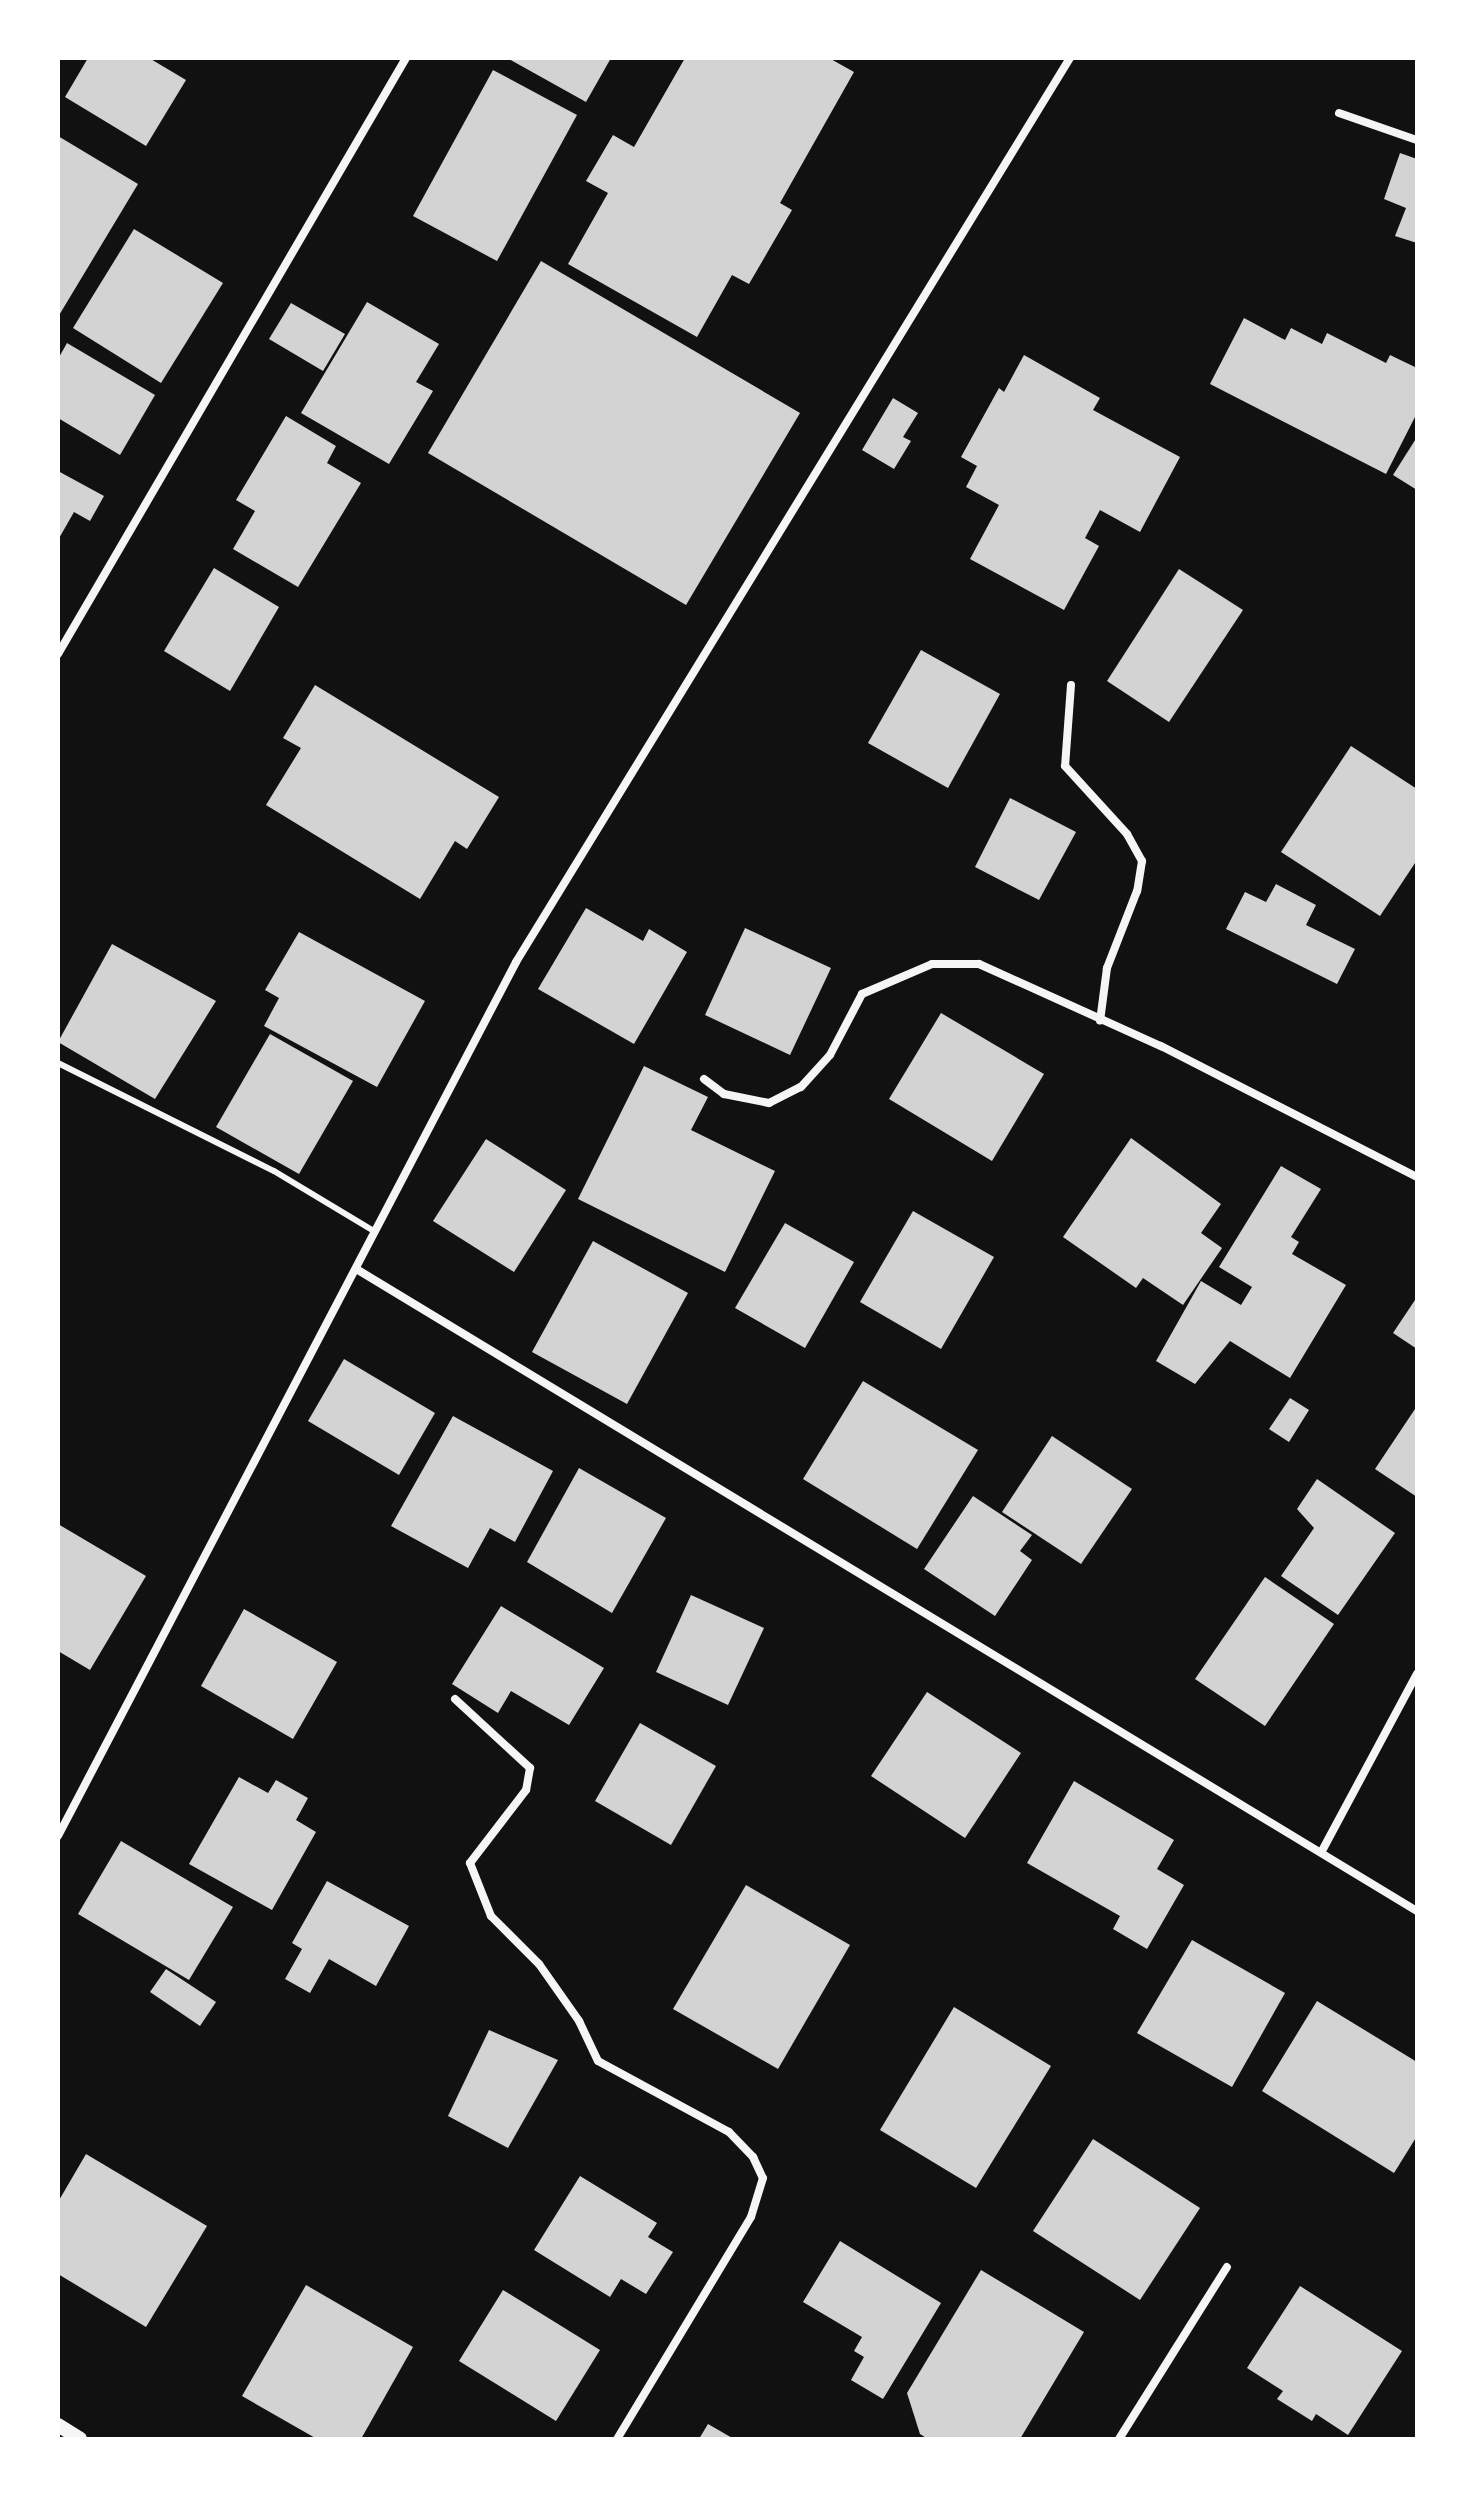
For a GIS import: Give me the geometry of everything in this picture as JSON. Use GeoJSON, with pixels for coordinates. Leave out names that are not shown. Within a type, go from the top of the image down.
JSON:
{"type":"FeatureCollection","features":[{"type":"Feature","properties":{"kind":"street"},"geometry":{"type":"LineString","coordinates":[[58,654],[406,58]]}},
{"type":"Feature","properties":{"kind":"street"},"geometry":{"type":"LineString","coordinates":[[58,1836],[358,1270],[372,1230],[516,962],[1070,58]]}},
{"type":"Feature","properties":{"kind":"street"},"geometry":{"type":"LineString","coordinates":[[1339,113],[1417,140]]}},
{"type":"Feature","properties":{"kind":"street"},"geometry":{"type":"LineString","coordinates":[[1071,685],[1065,766],[1127,834],[1142,861],[1137,891],[1107,968],[1100,1021]]}},
{"type":"Feature","properties":{"kind":"street"},"geometry":{"type":"LineString","coordinates":[[704,1079],[724,1094],[769,1103],[801,1087],[830,1055],[862,994],[932,964],[979,964],[1417,1177]]}},
{"type":"Feature","properties":{"kind":"street"},"geometry":{"type":"LineString","coordinates":[[358,1270],[1323,1849],[1417,1911]]}},
{"type":"Feature","properties":{"kind":"street"},"geometry":{"type":"LineString","coordinates":[[1323,1849],[1417,1674]]}},
{"type":"Feature","properties":{"kind":"street"},"geometry":{"type":"LineString","coordinates":[[455,1699],[530,1768],[526,1790],[470,1863],[491,1916],[539,1964],[579,2021],[598,2061],[729,2132],[753,2157],[763,2178],[751,2217],[617,2439]]}},
{"type":"Feature","properties":{"kind":"street"},"geometry":{"type":"LineString","coordinates":[[1119,2439],[1227,2267]]}},
{"type":"Feature","properties":{"kind":"street"},"geometry":{"type":"LineString","coordinates":[[58,2425],[80,2439]]}},
{"type":"Feature","properties":{"kind":"lane"},"geometry":{"type":"LineString","coordinates":[[58,1063],[274,1171],[372,1230]]}},
{"type":"Feature","properties":{"kind":"building"},"geometry":{"type":"Polygon","coordinates":[[[88,58],[149,58],[186,80],[146,146],[65,97],[88,58]]]}},
{"type":"Feature","properties":{"kind":"building"},"geometry":{"type":"Polygon","coordinates":[[[507,58],[611,58],[586,102],[507,58]]]}},
{"type":"Feature","properties":{"kind":"building"},"geometry":{"type":"Polygon","coordinates":[[[685,58],[829,58],[854,72],[780,203],[792,210],[749,284],[732,275],[697,337],[568,264],[608,193],[586,181],[613,135],[634,147],[685,58]]]}},
{"type":"Feature","properties":{"kind":"building"},"geometry":{"type":"Polygon","coordinates":[[[493,70],[577,115],[497,261],[413,216],[493,70]]]}},
{"type":"Feature","properties":{"kind":"building"},"geometry":{"type":"Polygon","coordinates":[[[58,136],[138,184],[58,317],[58,136]]]}},
{"type":"Feature","properties":{"kind":"building"},"geometry":{"type":"Polygon","coordinates":[[[1400,153],[1417,159],[1417,243],[1395,236],[1406,208],[1384,199],[1400,153]]]}},
{"type":"Feature","properties":{"kind":"building"},"geometry":{"type":"Polygon","coordinates":[[[134,229],[223,283],[161,383],[73,328],[134,229]]]}},
{"type":"Feature","properties":{"kind":"building"},"geometry":{"type":"Polygon","coordinates":[[[541,261],[800,413],[686,605],[428,453],[541,261]]]}},
{"type":"Feature","properties":{"kind":"building"},"geometry":{"type":"Polygon","coordinates":[[[367,302],[439,344],[416,382],[433,391],[389,464],[301,413],[367,302]]]}},
{"type":"Feature","properties":{"kind":"building"},"geometry":{"type":"Polygon","coordinates":[[[291,303],[345,334],[323,371],[269,339],[291,303]]]}},
{"type":"Feature","properties":{"kind":"building"},"geometry":{"type":"Polygon","coordinates":[[[1244,318],[1285,340],[1291,328],[1322,344],[1327,333],[1386,363],[1390,355],[1417,368],[1417,413],[1386,474],[1210,384],[1244,318]]]}},
{"type":"Feature","properties":{"kind":"building"},"geometry":{"type":"Polygon","coordinates":[[[67,343],[155,395],[120,455],[58,418],[58,359],[67,343]]]}},
{"type":"Feature","properties":{"kind":"building"},"geometry":{"type":"Polygon","coordinates":[[[1024,355],[1100,398],[1093,410],[1180,457],[1140,532],[1100,510],[1085,538],[1099,546],[1064,610],[970,559],[999,505],[966,487],[977,466],[961,457],[999,388],[1004,392],[1024,355]]]}},
{"type":"Feature","properties":{"kind":"building"},"geometry":{"type":"Polygon","coordinates":[[[893,398],[918,413],[903,437],[911,441],[894,469],[862,450],[893,398]]]}},
{"type":"Feature","properties":{"kind":"building"},"geometry":{"type":"Polygon","coordinates":[[[286,416],[336,446],[327,463],[361,483],[298,587],[233,549],[255,511],[236,500],[286,416]]]}},
{"type":"Feature","properties":{"kind":"building"},"geometry":{"type":"Polygon","coordinates":[[[1417,437],[1417,490],[1393,475],[1417,437]]]}},
{"type":"Feature","properties":{"kind":"building"},"geometry":{"type":"Polygon","coordinates":[[[58,471],[104,496],[90,521],[74,512],[58,540],[58,471]]]}},
{"type":"Feature","properties":{"kind":"building"},"geometry":{"type":"Polygon","coordinates":[[[214,568],[279,607],[230,691],[164,651],[214,568]]]}},
{"type":"Feature","properties":{"kind":"building"},"geometry":{"type":"Polygon","coordinates":[[[1179,569],[1243,610],[1169,722],[1107,681],[1179,569]]]}},
{"type":"Feature","properties":{"kind":"building"},"geometry":{"type":"Polygon","coordinates":[[[921,650],[1000,694],[948,788],[868,743],[921,650]]]}},
{"type":"Feature","properties":{"kind":"building"},"geometry":{"type":"Polygon","coordinates":[[[315,685],[499,797],[467,849],[455,841],[420,899],[266,805],[301,748],[283,738],[315,685]]]}},
{"type":"Feature","properties":{"kind":"building"},"geometry":{"type":"Polygon","coordinates":[[[1351,746],[1417,789],[1417,860],[1380,916],[1281,852],[1351,746]]]}},
{"type":"Feature","properties":{"kind":"building"},"geometry":{"type":"Polygon","coordinates":[[[1010,798],[1076,832],[1039,900],[975,867],[1010,798]]]}},
{"type":"Feature","properties":{"kind":"building"},"geometry":{"type":"Polygon","coordinates":[[[1276,884],[1316,905],[1306,925],[1355,949],[1337,984],[1226,929],[1245,892],[1266,902],[1276,884]]]}},
{"type":"Feature","properties":{"kind":"building"},"geometry":{"type":"Polygon","coordinates":[[[586,908],[643,941],[649,929],[687,952],[634,1044],[538,989],[586,908]]]}},
{"type":"Feature","properties":{"kind":"building"},"geometry":{"type":"Polygon","coordinates":[[[745,928],[831,968],[790,1055],[705,1015],[745,928]]]}},
{"type":"Feature","properties":{"kind":"building"},"geometry":{"type":"Polygon","coordinates":[[[299,932],[425,1001],[377,1087],[264,1026],[279,998],[265,990],[299,932]]]}},
{"type":"Feature","properties":{"kind":"building"},"geometry":{"type":"Polygon","coordinates":[[[112,944],[216,1001],[155,1099],[58,1042],[112,944]]]}},
{"type":"Feature","properties":{"kind":"building"},"geometry":{"type":"Polygon","coordinates":[[[941,1013],[1044,1074],[992,1161],[889,1099],[941,1013]]]}},
{"type":"Feature","properties":{"kind":"building"},"geometry":{"type":"Polygon","coordinates":[[[270,1034],[353,1081],[299,1174],[216,1127],[270,1034]]]}},
{"type":"Feature","properties":{"kind":"building"},"geometry":{"type":"Polygon","coordinates":[[[644,1066],[708,1097],[691,1130],[775,1171],[725,1272],[578,1199],[644,1066]]]}},
{"type":"Feature","properties":{"kind":"building"},"geometry":{"type":"Polygon","coordinates":[[[1131,1138],[1221,1204],[1201,1233],[1222,1248],[1183,1305],[1143,1278],[1136,1288],[1063,1237],[1131,1138]]]}},
{"type":"Feature","properties":{"kind":"building"},"geometry":{"type":"Polygon","coordinates":[[[486,1139],[566,1190],[514,1272],[433,1221],[486,1139]]]}},
{"type":"Feature","properties":{"kind":"building"},"geometry":{"type":"Polygon","coordinates":[[[1281,1166],[1321,1189],[1291,1237],[1299,1242],[1292,1254],[1346,1285],[1290,1378],[1230,1341],[1195,1384],[1156,1361],[1201,1281],[1241,1305],[1252,1287],[1219,1267],[1281,1166]]]}},
{"type":"Feature","properties":{"kind":"building"},"geometry":{"type":"Polygon","coordinates":[[[913,1211],[994,1257],[941,1349],[860,1302],[913,1211]]]}},
{"type":"Feature","properties":{"kind":"building"},"geometry":{"type":"Polygon","coordinates":[[[785,1223],[854,1262],[805,1348],[735,1308],[785,1223]]]}},
{"type":"Feature","properties":{"kind":"building"},"geometry":{"type":"Polygon","coordinates":[[[593,1241],[688,1293],[627,1404],[532,1352],[593,1241]]]}},
{"type":"Feature","properties":{"kind":"building"},"geometry":{"type":"Polygon","coordinates":[[[1417,1297],[1417,1349],[1393,1333],[1417,1297]]]}},
{"type":"Feature","properties":{"kind":"building"},"geometry":{"type":"Polygon","coordinates":[[[344,1359],[435,1413],[399,1475],[308,1421],[344,1359]]]}},
{"type":"Feature","properties":{"kind":"building"},"geometry":{"type":"Polygon","coordinates":[[[863,1381],[978,1450],[917,1549],[803,1479],[863,1381]]]}},
{"type":"Feature","properties":{"kind":"building"},"geometry":{"type":"Polygon","coordinates":[[[1290,1398],[1309,1410],[1289,1442],[1269,1429],[1290,1398]]]}},
{"type":"Feature","properties":{"kind":"building"},"geometry":{"type":"Polygon","coordinates":[[[1417,1406],[1417,1497],[1375,1469],[1417,1406]]]}},
{"type":"Feature","properties":{"kind":"building"},"geometry":{"type":"Polygon","coordinates":[[[453,1416],[553,1471],[515,1542],[490,1528],[468,1568],[391,1526],[453,1416]]]}},
{"type":"Feature","properties":{"kind":"building"},"geometry":{"type":"Polygon","coordinates":[[[1052,1436],[1132,1489],[1081,1564],[1002,1512],[1052,1436]]]}},
{"type":"Feature","properties":{"kind":"building"},"geometry":{"type":"Polygon","coordinates":[[[579,1468],[666,1518],[612,1613],[527,1562],[579,1468]]]}},
{"type":"Feature","properties":{"kind":"building"},"geometry":{"type":"Polygon","coordinates":[[[1317,1479],[1395,1533],[1338,1615],[1281,1576],[1314,1528],[1297,1509],[1317,1479]]]}},
{"type":"Feature","properties":{"kind":"building"},"geometry":{"type":"Polygon","coordinates":[[[973,1496],[1032,1535],[1020,1551],[1032,1560],[995,1616],[924,1569],[973,1496]]]}},
{"type":"Feature","properties":{"kind":"building"},"geometry":{"type":"Polygon","coordinates":[[[58,1524],[146,1576],[90,1670],[58,1651],[58,1524]]]}},
{"type":"Feature","properties":{"kind":"building"},"geometry":{"type":"Polygon","coordinates":[[[1265,1577],[1334,1624],[1265,1726],[1195,1679],[1265,1577]]]}},
{"type":"Feature","properties":{"kind":"building"},"geometry":{"type":"Polygon","coordinates":[[[691,1595],[764,1628],[728,1705],[656,1672],[691,1595]]]}},
{"type":"Feature","properties":{"kind":"building"},"geometry":{"type":"Polygon","coordinates":[[[501,1606],[604,1668],[569,1725],[511,1691],[498,1713],[452,1684],[501,1606]]]}},
{"type":"Feature","properties":{"kind":"building"},"geometry":{"type":"Polygon","coordinates":[[[244,1609],[337,1662],[293,1739],[201,1686],[244,1609]]]}},
{"type":"Feature","properties":{"kind":"building"},"geometry":{"type":"Polygon","coordinates":[[[927,1692],[1021,1753],[965,1838],[871,1776],[927,1692]]]}},
{"type":"Feature","properties":{"kind":"building"},"geometry":{"type":"Polygon","coordinates":[[[640,1723],[716,1766],[671,1845],[595,1801],[640,1723]]]}},
{"type":"Feature","properties":{"kind":"building"},"geometry":{"type":"Polygon","coordinates":[[[239,1777],[268,1793],[276,1780],[308,1798],[296,1820],[316,1832],[272,1910],[189,1864],[239,1777]]]}},
{"type":"Feature","properties":{"kind":"building"},"geometry":{"type":"Polygon","coordinates":[[[1074,1781],[1174,1840],[1157,1869],[1184,1885],[1147,1949],[1113,1929],[1120,1916],[1027,1863],[1074,1781]]]}},
{"type":"Feature","properties":{"kind":"building"},"geometry":{"type":"Polygon","coordinates":[[[121,1841],[233,1907],[189,1980],[78,1914],[121,1841]]]}},
{"type":"Feature","properties":{"kind":"building"},"geometry":{"type":"Polygon","coordinates":[[[327,1881],[409,1926],[376,1986],[329,1959],[310,1993],[285,1979],[302,1949],[292,1943],[327,1881]]]}},
{"type":"Feature","properties":{"kind":"building"},"geometry":{"type":"Polygon","coordinates":[[[746,1885],[850,1945],[778,2069],[673,2009],[746,1885]]]}},
{"type":"Feature","properties":{"kind":"building"},"geometry":{"type":"Polygon","coordinates":[[[1192,1940],[1285,1993],[1232,2087],[1137,2033],[1192,1940]]]}},
{"type":"Feature","properties":{"kind":"building"},"geometry":{"type":"Polygon","coordinates":[[[166,1969],[216,2002],[200,2026],[150,1992],[166,1969]]]}},
{"type":"Feature","properties":{"kind":"building"},"geometry":{"type":"Polygon","coordinates":[[[1317,2001],[1417,2062],[1417,2136],[1394,2173],[1262,2091],[1317,2001]]]}},
{"type":"Feature","properties":{"kind":"building"},"geometry":{"type":"Polygon","coordinates":[[[954,2007],[1051,2066],[976,2188],[880,2130],[954,2007]]]}},
{"type":"Feature","properties":{"kind":"building"},"geometry":{"type":"Polygon","coordinates":[[[489,2030],[558,2060],[508,2148],[448,2116],[489,2030]]]}},
{"type":"Feature","properties":{"kind":"building"},"geometry":{"type":"Polygon","coordinates":[[[1093,2139],[1200,2208],[1140,2300],[1033,2231],[1093,2139]]]}},
{"type":"Feature","properties":{"kind":"building"},"geometry":{"type":"Polygon","coordinates":[[[86,2154],[207,2226],[146,2327],[58,2274],[58,2202],[86,2154]]]}},
{"type":"Feature","properties":{"kind":"building"},"geometry":{"type":"Polygon","coordinates":[[[580,2176],[657,2223],[648,2237],[673,2252],[646,2294],[621,2279],[610,2297],[534,2250],[580,2176]]]}},
{"type":"Feature","properties":{"kind":"building"},"geometry":{"type":"Polygon","coordinates":[[[840,2241],[941,2303],[883,2399],[851,2380],[864,2357],[854,2351],[862,2337],[803,2302],[840,2241]]]}},
{"type":"Feature","properties":{"kind":"building"},"geometry":{"type":"Polygon","coordinates":[[[981,2270],[1084,2332],[1020,2439],[928,2439],[920,2434],[907,2393],[981,2270]]]}},
{"type":"Feature","properties":{"kind":"building"},"geometry":{"type":"Polygon","coordinates":[[[306,2285],[413,2347],[361,2439],[317,2439],[242,2396],[306,2285]]]}},
{"type":"Feature","properties":{"kind":"building"},"geometry":{"type":"Polygon","coordinates":[[[1300,2286],[1402,2351],[1348,2435],[1316,2414],[1312,2421],[1277,2399],[1283,2391],[1247,2368],[1300,2286]]]}},
{"type":"Feature","properties":{"kind":"building"},"geometry":{"type":"Polygon","coordinates":[[[503,2290],[600,2350],[556,2421],[459,2361],[503,2290]]]}},
{"type":"Feature","properties":{"kind":"building"},"geometry":{"type":"Polygon","coordinates":[[[708,2424],[734,2439],[699,2439],[708,2424]]]}}]}
